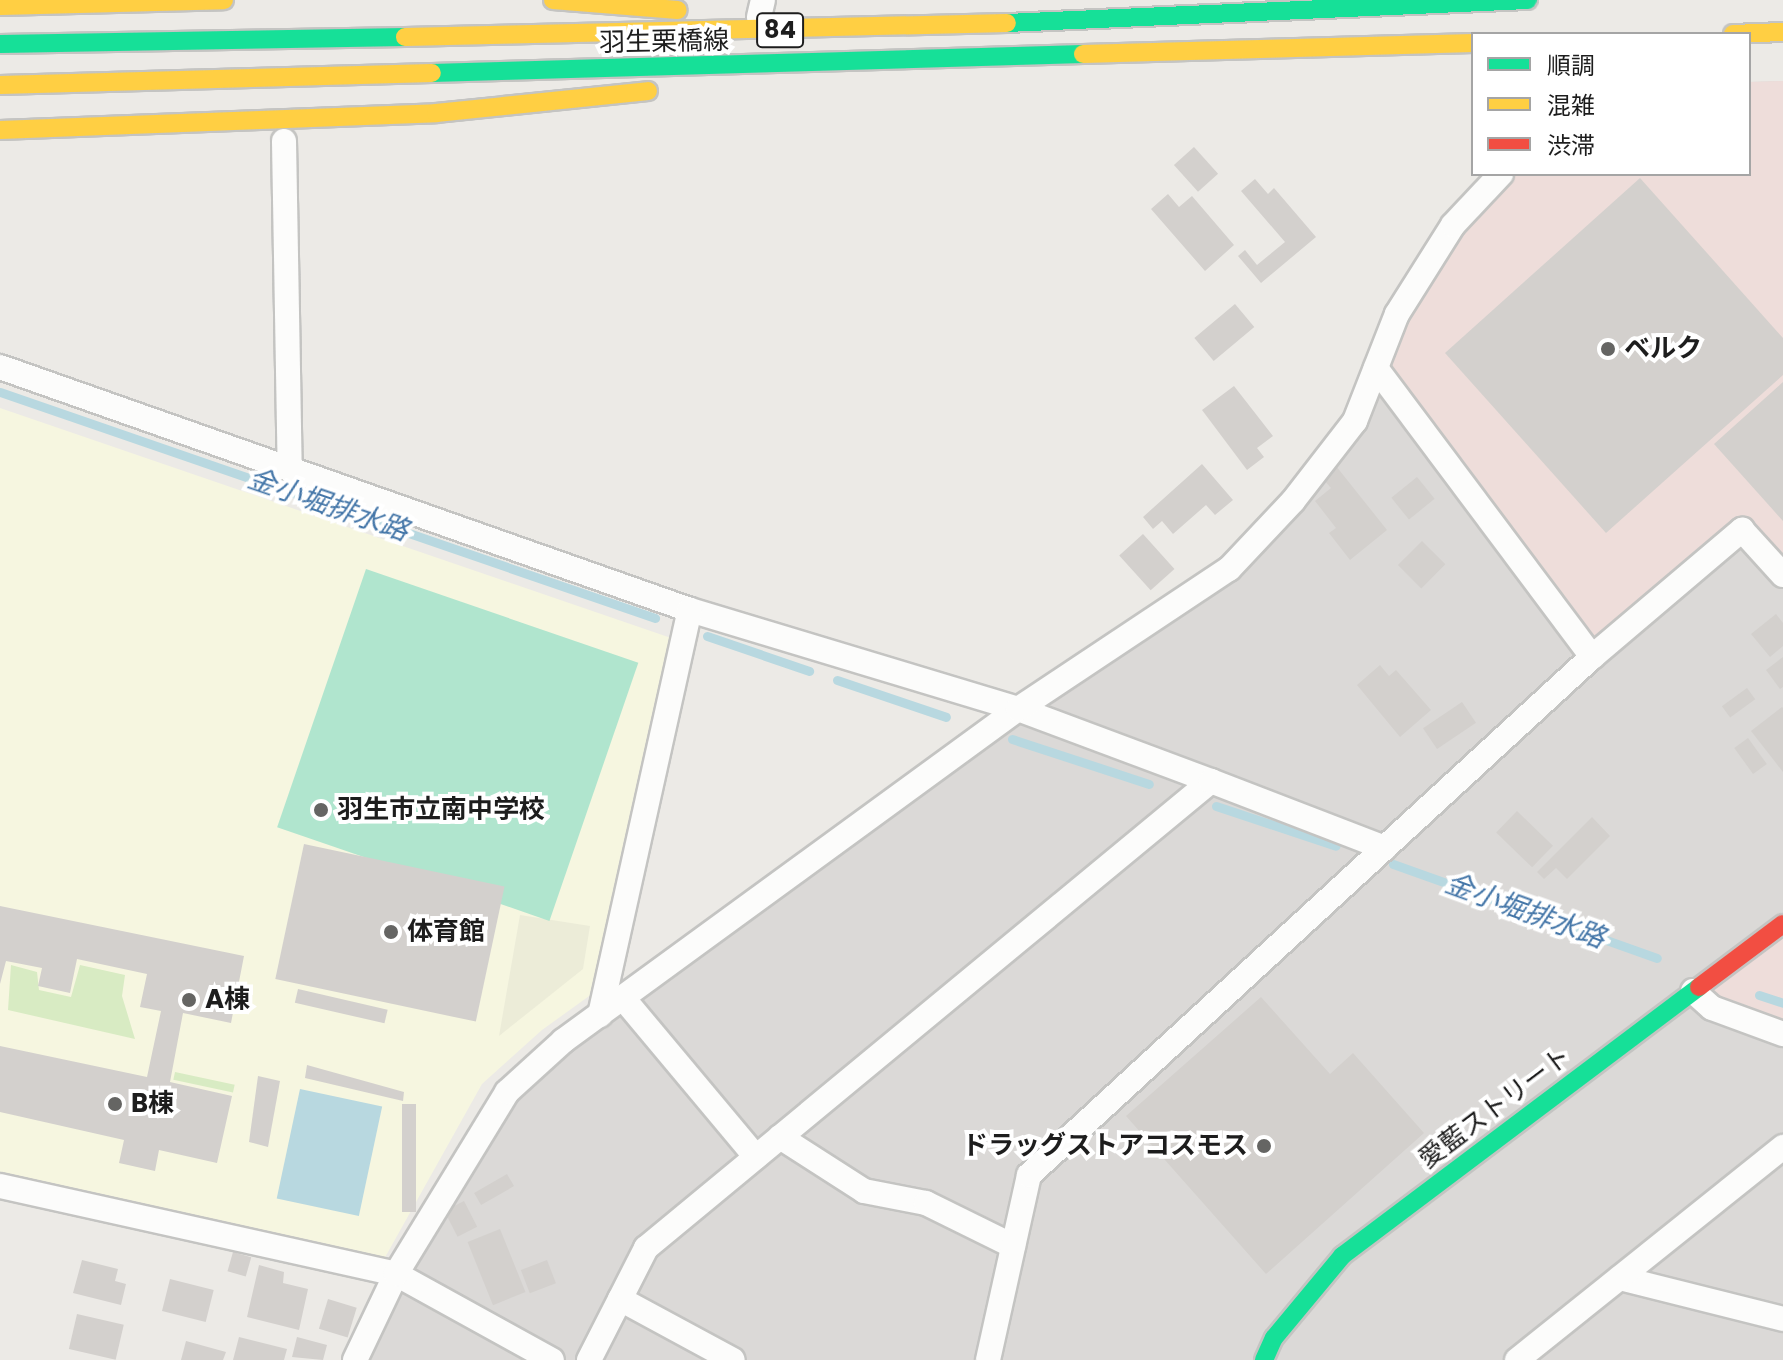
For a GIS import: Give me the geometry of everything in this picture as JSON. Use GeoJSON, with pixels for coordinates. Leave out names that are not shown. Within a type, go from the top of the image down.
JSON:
{"type":"FeatureCollection","features":[{"type":"Feature","properties":{"kind":"main road"},"geometry":{"type":"LineString","coordinates":[[0,6],[224,0]]}},
{"type":"Feature","properties":{"kind":"main road"},"geometry":{"type":"LineString","coordinates":[[553,0],[761,8],[906,28]]}},
{"type":"Feature","properties":{"kind":"main road","name":"羽生栗橋線"},"geometry":{"type":"LineString","coordinates":[[0,44],[906,28],[1527,0]]}},
{"type":"Feature","properties":{"kind":"main road"},"geometry":{"type":"LineString","coordinates":[[1751,33],[1783,32]]}},
{"type":"Feature","properties":{"kind":"main road","name":"羽生栗橋線"},"geometry":{"type":"LineString","coordinates":[[0,85],[1471,43]]}},
{"type":"Feature","properties":{"kind":"main road"},"geometry":{"type":"LineString","coordinates":[[0,130],[436,113],[921,61]]}},
{"type":"Feature","properties":{"kind":"main road","name":"愛藍ストリート"},"geometry":{"type":"LineString","coordinates":[[1264,1360],[1274,1338],[1342,1256],[1783,924]]}},
{"type":"Feature","properties":{"kind":"street"},"geometry":{"type":"LineString","coordinates":[[284,141],[290,469]]}},
{"type":"Feature","properties":{"kind":"street"},"geometry":{"type":"LineString","coordinates":[[355,1360],[396,1274],[507,1092],[600,1015],[1018,709],[1229,569],[1293,501],[1355,421],[1397,314],[1453,225],[1499,176]]}},
{"type":"Feature","properties":{"kind":"street"},"geometry":{"type":"LineString","coordinates":[[0,367],[690,610],[1018,709],[1385,848]]}},
{"type":"Feature","properties":{"kind":"street"},"geometry":{"type":"LineString","coordinates":[[1376,368],[1592,657]]}},
{"type":"Feature","properties":{"kind":"street"},"geometry":{"type":"LineString","coordinates":[[988,1360],[1029,1175],[1592,657],[1742,530],[1783,575]]}},
{"type":"Feature","properties":{"kind":"street"},"geometry":{"type":"LineString","coordinates":[[600,1015],[690,610]]}},
{"type":"Feature","properties":{"kind":"street"},"geometry":{"type":"LineString","coordinates":[[589,1360],[646,1248],[1211,781]]}},
{"type":"Feature","properties":{"kind":"street"},"geometry":{"type":"LineString","coordinates":[[1693,991],[1712,1008],[1783,1034]]}},
{"type":"Feature","properties":{"kind":"street"},"geometry":{"type":"LineString","coordinates":[[623,998],[756,1157]]}},
{"type":"Feature","properties":{"kind":"street"},"geometry":{"type":"LineString","coordinates":[[780,1137],[864,1191],[926,1203],[1013,1246]]}},
{"type":"Feature","properties":{"kind":"street"},"geometry":{"type":"LineString","coordinates":[[1517,1360],[1783,1147]]}},
{"type":"Feature","properties":{"kind":"street"},"geometry":{"type":"LineString","coordinates":[[0,1186],[396,1274],[552,1360]]}},
{"type":"Feature","properties":{"kind":"street"},"geometry":{"type":"LineString","coordinates":[[1620,1278],[1783,1319]]}},
{"type":"Feature","properties":{"kind":"street"},"geometry":{"type":"LineString","coordinates":[[620,1299],[733,1360]]}},
{"type":"Feature","properties":{"kind":"shaded area"},"geometry":{"type":"Polygon","coordinates":[[[1783,81],[1783,1360],[356,1360],[507,1092],[1229,569],[1355,421],[1401,308],[1744,176],[1751,176],[1751,82],[1783,81]]]}},
{"type":"Feature","properties":{"kind":"shaded area"},"geometry":{"type":"Polygon","coordinates":[[[1783,81],[1783,574],[1742,531],[1598,652],[1376,368],[1397,314],[1500,176],[1751,176],[1751,82],[1783,81]]]}},
{"type":"Feature","properties":{"kind":"shaded area","name":"羽生市立南中学校"},"geometry":{"type":"Polygon","coordinates":[[[0,408],[674,639],[610,981],[542,1030],[482,1084],[383,1261],[0,1172],[0,408]]]}},
{"type":"Feature","properties":{"kind":"shaded area"},"geometry":{"type":"Polygon","coordinates":[[[520,915],[590,926],[583,969],[499,1036],[520,915]]]}},
{"type":"Feature","properties":{"kind":"shaded area"},"geometry":{"type":"Polygon","coordinates":[[[1783,923],[1783,1033],[1693,991],[1783,923]]]}},
{"type":"Feature","properties":{"kind":"green space"},"geometry":{"type":"Polygon","coordinates":[[[366,569],[638,663],[549,921],[277,827],[366,569]]]}},
{"type":"Feature","properties":{"kind":"green space"},"geometry":{"type":"Polygon","coordinates":[[[11,965],[37,972],[39,990],[71,997],[80,965],[125,975],[122,996],[135,1039],[8,1010],[11,965]]]}},
{"type":"Feature","properties":{"kind":"green space"},"geometry":{"type":"Polygon","coordinates":[[[175,1072],[235,1085],[233,1093],[173,1080],[175,1072]]]}},
{"type":"Feature","properties":{"kind":"water"},"geometry":{"type":"Polygon","coordinates":[[[300,1089],[382,1106],[359,1216],[277,1199],[300,1089]]]}},
{"type":"Feature","properties":{"kind":"building"},"geometry":{"type":"Polygon","coordinates":[[[1194,147],[1218,174],[1198,192],[1174,165],[1194,147]]]}},
{"type":"Feature","properties":{"kind":"building"},"geometry":{"type":"Polygon","coordinates":[[[1640,178],[1783,338],[1783,375],[1606,533],[1445,353],[1640,178]]]}},
{"type":"Feature","properties":{"kind":"building"},"geometry":{"type":"Polygon","coordinates":[[[1255,179],[1268,194],[1274,188],[1316,237],[1261,283],[1238,256],[1245,250],[1257,265],[1285,242],[1241,191],[1255,179]]]}},
{"type":"Feature","properties":{"kind":"building"},"geometry":{"type":"Polygon","coordinates":[[[1168,194],[1179,207],[1192,196],[1234,245],[1205,271],[1151,209],[1168,194]]]}},
{"type":"Feature","properties":{"kind":"building"},"geometry":{"type":"Polygon","coordinates":[[[1235,304],[1254,327],[1214,361],[1194,338],[1235,304]]]}},
{"type":"Feature","properties":{"kind":"building"},"geometry":{"type":"Polygon","coordinates":[[[1783,382],[1783,521],[1714,444],[1783,382]]]}},
{"type":"Feature","properties":{"kind":"building"},"geometry":{"type":"Polygon","coordinates":[[[1234,386],[1273,436],[1257,448],[1264,457],[1247,470],[1202,410],[1234,386]]]}},
{"type":"Feature","properties":{"kind":"building"},"geometry":{"type":"Polygon","coordinates":[[[1202,464],[1233,500],[1215,515],[1206,505],[1173,534],[1162,521],[1153,529],[1143,517],[1202,464]]]}},
{"type":"Feature","properties":{"kind":"building"},"geometry":{"type":"Polygon","coordinates":[[[1336,466],[1387,530],[1350,560],[1329,533],[1336,528],[1315,501],[1331,488],[1322,478],[1336,466]]]}},
{"type":"Feature","properties":{"kind":"building"},"geometry":{"type":"Polygon","coordinates":[[[1417,477],[1435,499],[1409,520],[1391,498],[1417,477]]]}},
{"type":"Feature","properties":{"kind":"building"},"geometry":{"type":"Polygon","coordinates":[[[1143,534],[1174,569],[1151,590],[1119,555],[1143,534]]]}},
{"type":"Feature","properties":{"kind":"building"},"geometry":{"type":"Polygon","coordinates":[[[1422,541],[1445,564],[1421,588],[1398,565],[1422,541]]]}},
{"type":"Feature","properties":{"kind":"building"},"geometry":{"type":"Polygon","coordinates":[[[1776,614],[1783,623],[1783,646],[1770,657],[1751,634],[1776,614]]]}},
{"type":"Feature","properties":{"kind":"building"},"geometry":{"type":"Polygon","coordinates":[[[1783,657],[1783,687],[1780,689],[1766,670],[1783,657]]]}},
{"type":"Feature","properties":{"kind":"building"},"geometry":{"type":"Polygon","coordinates":[[[1380,665],[1389,676],[1396,670],[1431,710],[1400,737],[1357,685],[1380,665]]]}},
{"type":"Feature","properties":{"kind":"building"},"geometry":{"type":"Polygon","coordinates":[[[1747,688],[1755,699],[1730,718],[1722,706],[1747,688]]]}},
{"type":"Feature","properties":{"kind":"building"},"geometry":{"type":"Polygon","coordinates":[[[1462,702],[1476,723],[1437,749],[1423,728],[1462,702]]]}},
{"type":"Feature","properties":{"kind":"building"},"geometry":{"type":"Polygon","coordinates":[[[1783,708],[1783,772],[1751,731],[1783,708]]]}},
{"type":"Feature","properties":{"kind":"building"},"geometry":{"type":"Polygon","coordinates":[[[1748,738],[1767,764],[1753,774],[1734,748],[1748,738]]]}},
{"type":"Feature","properties":{"kind":"building"},"geometry":{"type":"Polygon","coordinates":[[[1517,811],[1553,846],[1532,867],[1496,833],[1517,811]]]}},
{"type":"Feature","properties":{"kind":"building"},"geometry":{"type":"Polygon","coordinates":[[[1592,817],[1610,836],[1567,879],[1556,868],[1544,879],[1537,872],[1592,817]]]}},
{"type":"Feature","properties":{"kind":"building","name":"体育館"},"geometry":{"type":"Polygon","coordinates":[[[304,844],[505,887],[476,1022],[275,979],[304,844]]]}},
{"type":"Feature","properties":{"kind":"building"},"geometry":{"type":"Polygon","coordinates":[[[0,906],[244,956],[231,1023],[183,1013],[170,1082],[232,1096],[217,1163],[159,1150],[155,1171],[119,1163],[124,1140],[0,1112],[0,1046],[147,1077],[161,1011],[140,1007],[147,974],[77,959],[70,993],[38,986],[42,968],[6,961],[0,984],[0,906]]]}},
{"type":"Feature","properties":{"kind":"building"},"geometry":{"type":"Polygon","coordinates":[[[298,989],[388,1010],[384,1023],[295,1003],[298,989]]]}},
{"type":"Feature","properties":{"kind":"building"},"geometry":{"type":"Polygon","coordinates":[[[1261,997],[1330,1074],[1353,1053],[1424,1133],[1266,1274],[1126,1116],[1261,997]]]}},
{"type":"Feature","properties":{"kind":"building"},"geometry":{"type":"Polygon","coordinates":[[[307,1065],[404,1092],[403,1101],[305,1078],[307,1065]]]}},
{"type":"Feature","properties":{"kind":"building"},"geometry":{"type":"Polygon","coordinates":[[[258,1076],[280,1081],[268,1147],[249,1142],[258,1076]]]}},
{"type":"Feature","properties":{"kind":"building"},"geometry":{"type":"Polygon","coordinates":[[[402,1104],[416,1104],[416,1212],[402,1212],[402,1104]]]}},
{"type":"Feature","properties":{"kind":"building"},"geometry":{"type":"Polygon","coordinates":[[[507,1174],[514,1186],[481,1205],[474,1193],[507,1174]]]}},
{"type":"Feature","properties":{"kind":"building"},"geometry":{"type":"Polygon","coordinates":[[[464,1201],[477,1227],[458,1237],[444,1211],[464,1201]]]}},
{"type":"Feature","properties":{"kind":"building"},"geometry":{"type":"Polygon","coordinates":[[[500,1229],[525,1292],[493,1305],[468,1242],[500,1229]]]}},
{"type":"Feature","properties":{"kind":"building"},"geometry":{"type":"Polygon","coordinates":[[[233,1252],[251,1257],[246,1276],[227,1271],[233,1252]]]}},
{"type":"Feature","properties":{"kind":"building"},"geometry":{"type":"Polygon","coordinates":[[[82,1260],[118,1269],[115,1281],[126,1284],[121,1305],[73,1293],[82,1260]]]}},
{"type":"Feature","properties":{"kind":"building"},"geometry":{"type":"Polygon","coordinates":[[[547,1260],[556,1283],[530,1293],[521,1270],[547,1260]]]}},
{"type":"Feature","properties":{"kind":"building"},"geometry":{"type":"Polygon","coordinates":[[[259,1265],[284,1272],[283,1283],[308,1289],[299,1330],[247,1317],[259,1265]]]}},
{"type":"Feature","properties":{"kind":"building"},"geometry":{"type":"Polygon","coordinates":[[[170,1279],[214,1290],[206,1322],[162,1311],[170,1279]]]}},
{"type":"Feature","properties":{"kind":"building"},"geometry":{"type":"Polygon","coordinates":[[[328,1299],[357,1308],[348,1337],[319,1329],[328,1299]]]}},
{"type":"Feature","properties":{"kind":"building"},"geometry":{"type":"Polygon","coordinates":[[[77,1314],[124,1325],[116,1360],[69,1349],[77,1314]]]}},
{"type":"Feature","properties":{"kind":"building"},"geometry":{"type":"Polygon","coordinates":[[[239,1337],[287,1349],[284,1360],[233,1360],[239,1337]]]}},
{"type":"Feature","properties":{"kind":"building"},"geometry":{"type":"Polygon","coordinates":[[[297,1337],[327,1345],[323,1360],[292,1357],[297,1337]]]}},
{"type":"Feature","properties":{"kind":"building"},"geometry":{"type":"Polygon","coordinates":[[[186,1341],[226,1352],[223,1360],[181,1360],[186,1341]]]}},
{"type":"Feature","properties":{"kind":"waterway","name":"金小堀排水路"},"geometry":{"type":"LineString","coordinates":[[0,392],[655,618]]}},
{"type":"Feature","properties":{"kind":"waterway","name":"金小堀排水路"},"geometry":{"type":"LineString","coordinates":[[707,636],[809,671]]}},
{"type":"Feature","properties":{"kind":"waterway","name":"金小堀排水路"},"geometry":{"type":"LineString","coordinates":[[837,680],[946,717]]}},
{"type":"Feature","properties":{"kind":"waterway","name":"金小堀排水路"},"geometry":{"type":"LineString","coordinates":[[1012,739],[1149,784]]}},
{"type":"Feature","properties":{"kind":"waterway","name":"金小堀排水路"},"geometry":{"type":"LineString","coordinates":[[1216,806],[1336,846]]}},
{"type":"Feature","properties":{"kind":"waterway","name":"金小堀排水路"},"geometry":{"type":"LineString","coordinates":[[1393,864],[1657,958]]}},
{"type":"Feature","properties":{"kind":"waterway","name":"金小堀排水路"},"geometry":{"type":"LineString","coordinates":[[1759,995],[1783,1003]]}},
{"type":"Feature","properties":{"kind":"traffic: fast"},"geometry":{"type":"LineString","coordinates":[[1007,23],[1527,0]]}},
{"type":"Feature","properties":{"kind":"traffic: fast"},"geometry":{"type":"LineString","coordinates":[[0,44],[405,37]]}},
{"type":"Feature","properties":{"kind":"traffic: fast"},"geometry":{"type":"LineString","coordinates":[[432,73],[1083,54]]}},
{"type":"Feature","properties":{"kind":"traffic: fast"},"geometry":{"type":"LineString","coordinates":[[1264,1360],[1274,1338],[1342,1256],[1699,987]]}},
{"type":"Feature","properties":{"kind":"traffic: slow"},"geometry":{"type":"LineString","coordinates":[[0,6],[224,0]]}},
{"type":"Feature","properties":{"kind":"traffic: slow"},"geometry":{"type":"LineString","coordinates":[[553,0],[678,10]]}},
{"type":"Feature","properties":{"kind":"traffic: slow"},"geometry":{"type":"LineString","coordinates":[[405,37],[1007,23]]}},
{"type":"Feature","properties":{"kind":"traffic: slow"},"geometry":{"type":"LineString","coordinates":[[1751,33],[1783,32]]}},
{"type":"Feature","properties":{"kind":"traffic: slow"},"geometry":{"type":"LineString","coordinates":[[1083,54],[1471,43]]}},
{"type":"Feature","properties":{"kind":"traffic: slow"},"geometry":{"type":"LineString","coordinates":[[0,85],[432,73]]}},
{"type":"Feature","properties":{"kind":"traffic: slow"},"geometry":{"type":"LineString","coordinates":[[0,130],[436,113],[648,91]]}},
{"type":"Feature","properties":{"kind":"traffic: jam"},"geometry":{"type":"LineString","coordinates":[[1699,987],[1783,924]]}},
{"type":"Feature","properties":{"kind":"place","name":"ベルク"},"geometry":{"type":"Point","coordinates":[1608,349]}},
{"type":"Feature","properties":{"kind":"place","name":"羽生市立南中学校"},"geometry":{"type":"Point","coordinates":[321,810]}},
{"type":"Feature","properties":{"kind":"place","name":"体育館"},"geometry":{"type":"Point","coordinates":[391,932]}},
{"type":"Feature","properties":{"kind":"place","name":"A棟"},"geometry":{"type":"Point","coordinates":[189,1000]}},
{"type":"Feature","properties":{"kind":"place","name":"B棟"},"geometry":{"type":"Point","coordinates":[115,1104]}},
{"type":"Feature","properties":{"kind":"place","name":"ドラッグストアコスモス"},"geometry":{"type":"Point","coordinates":[1264,1146]}}]}
